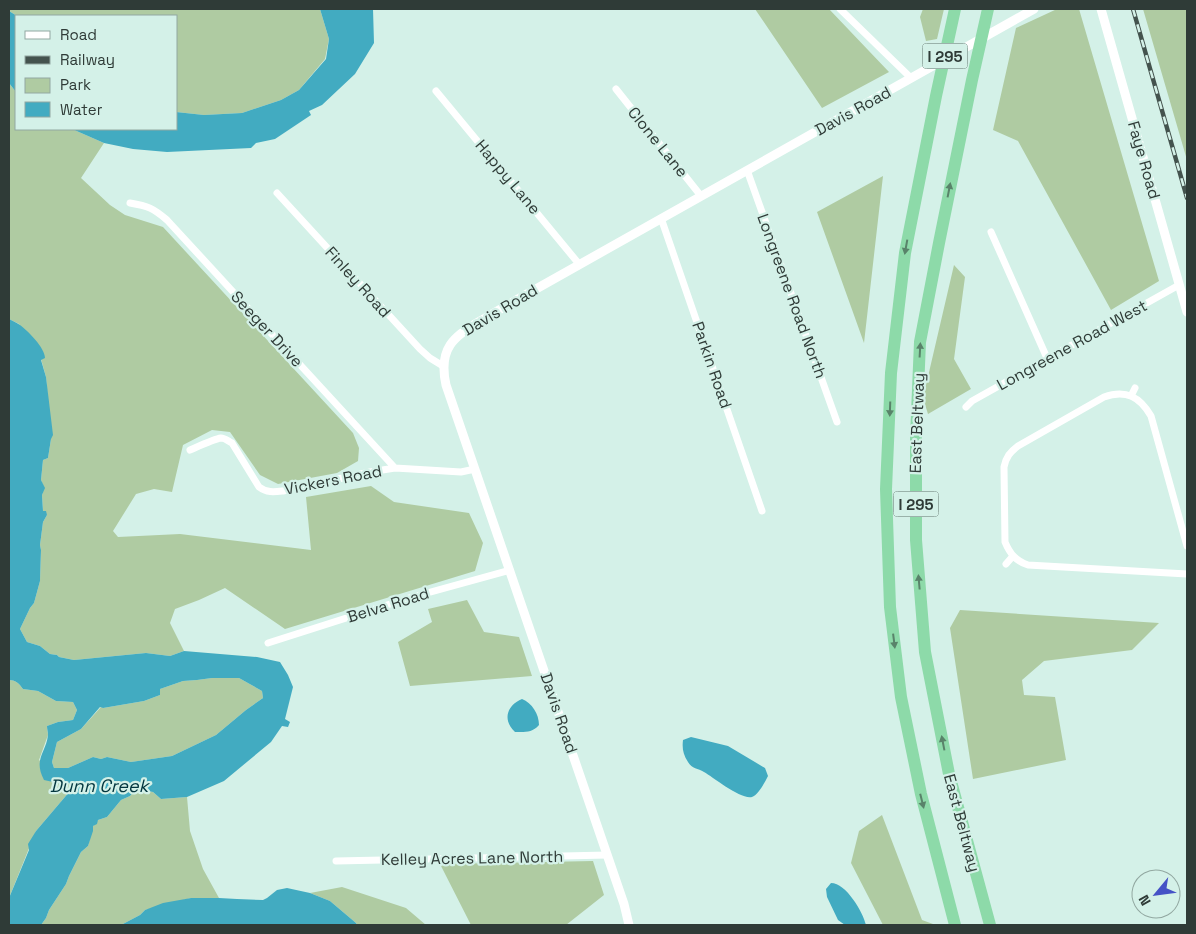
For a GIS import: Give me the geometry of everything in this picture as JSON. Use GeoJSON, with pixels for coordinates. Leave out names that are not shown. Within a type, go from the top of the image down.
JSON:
{"type":"FeatureCollection","features":[{"type":"Feature","properties":{"kind":"highway","name":"East Beltway"},"geometry":{"type":"LineString","coordinates":[[988,9],[920,342],[916,437],[916,540],[925,652],[949,774],[990,925]]}},
{"type":"Feature","properties":{"kind":"highway","name":"East Beltway"},"geometry":{"type":"LineString","coordinates":[[955,12],[936,96],[905,253],[891,373],[886,489],[890,607],[901,697],[921,794],[955,925]]}},
{"type":"Feature","properties":{"kind":"street"},"geometry":{"type":"LineString","coordinates":[[840,9],[910,78]]}},
{"type":"Feature","properties":{"kind":"street","name":"Davis Road"},"geometry":{"type":"LineString","coordinates":[[628,925],[624,904],[446,385],[443,366],[450,344],[463,330],[1034,9]]}},
{"type":"Feature","properties":{"kind":"street","name":"Faye Road"},"geometry":{"type":"LineString","coordinates":[[1100,9],[1187,312]]}},
{"type":"Feature","properties":{"kind":"street","name":"Clone Lane"},"geometry":{"type":"LineString","coordinates":[[616,89],[701,196]]}},
{"type":"Feature","properties":{"kind":"street","name":"Happy Lane"},"geometry":{"type":"LineString","coordinates":[[436,91],[580,264]]}},
{"type":"Feature","properties":{"kind":"street","name":"Longreene Road North"},"geometry":{"type":"LineString","coordinates":[[747,170],[837,422]]}},
{"type":"Feature","properties":{"kind":"street","name":"Finley Road"},"geometry":{"type":"LineString","coordinates":[[277,193],[420,349],[443,366]]}},
{"type":"Feature","properties":{"kind":"street","name":"Seeger Drive"},"geometry":{"type":"LineString","coordinates":[[130,203],[148,206],[167,220],[395,468]]}},
{"type":"Feature","properties":{"kind":"street","name":"Parkin Road"},"geometry":{"type":"LineString","coordinates":[[661,218],[762,511]]}},
{"type":"Feature","properties":{"kind":"street"},"geometry":{"type":"LineString","coordinates":[[990,232],[1047,358]]}},
{"type":"Feature","properties":{"kind":"street","name":"Longreene Road West"},"geometry":{"type":"LineString","coordinates":[[966,407],[972,401],[1047,358],[1180,285]]}},
{"type":"Feature","properties":{"kind":"street"},"geometry":{"type":"LineString","coordinates":[[1131,396],[1135,388]]}},
{"type":"Feature","properties":{"kind":"street"},"geometry":{"type":"LineString","coordinates":[[1187,546],[1151,416],[1140,401],[1131,396],[1113,394],[1104,397],[1018,446],[1006,458],[1004,467],[1005,542],[1008,550],[1020,562],[1187,574]]}},
{"type":"Feature","properties":{"kind":"street","name":"Vickers Road"},"geometry":{"type":"LineString","coordinates":[[190,450],[221,438],[226,440],[232,444],[259,487],[269,492],[283,491],[395,468],[461,472],[475,469]]}},
{"type":"Feature","properties":{"kind":"street"},"geometry":{"type":"LineString","coordinates":[[1006,564],[1013,556]]}},
{"type":"Feature","properties":{"kind":"street","name":"Belva Road"},"geometry":{"type":"LineString","coordinates":[[268,643],[409,598],[510,570]]}},
{"type":"Feature","properties":{"kind":"street","name":"Kelley Acres Lane North"},"geometry":{"type":"LineString","coordinates":[[336,862],[607,855]]}},
{"type":"Feature","properties":{"kind":"green space"},"geometry":{"type":"Polygon","coordinates":[[[9,9],[320,9],[329,39],[325,59],[299,90],[281,100],[242,113],[204,115],[178,112],[178,15],[15,15],[9,9]]]}},
{"type":"Feature","properties":{"kind":"green space"},"geometry":{"type":"Polygon","coordinates":[[[755,9],[829,9],[889,72],[822,108],[755,9]]]}},
{"type":"Feature","properties":{"kind":"green space"},"geometry":{"type":"Polygon","coordinates":[[[923,9],[944,9],[937,39],[926,41],[920,17],[923,9]]]}},
{"type":"Feature","properties":{"kind":"green space"},"geometry":{"type":"Polygon","coordinates":[[[1057,9],[1079,9],[1159,281],[1111,310],[1018,141],[993,130],[1016,28],[1057,9]]]}},
{"type":"Feature","properties":{"kind":"green space"},"geometry":{"type":"Polygon","coordinates":[[[1143,9],[1187,9],[1187,160],[1143,9]]]}},
{"type":"Feature","properties":{"kind":"green space"},"geometry":{"type":"Polygon","coordinates":[[[9,83],[15,91],[15,130],[74,130],[104,143],[81,178],[110,205],[125,215],[163,227],[353,433],[359,448],[358,461],[337,473],[278,484],[260,475],[230,432],[212,430],[183,445],[172,492],[154,489],[136,494],[113,531],[118,537],[180,534],[311,550],[306,497],[371,486],[394,502],[469,513],[483,543],[475,571],[285,629],[225,588],[175,609],[170,623],[184,651],[170,656],[146,653],[74,660],[50,654],[40,646],[27,642],[20,629],[34,603],[40,581],[40,545],[43,522],[47,515],[43,511],[42,495],[44,488],[41,480],[43,460],[48,458],[51,439],[46,377],[41,359],[19,324],[9,319],[9,83]]]}},
{"type":"Feature","properties":{"kind":"green space"},"geometry":{"type":"Polygon","coordinates":[[[883,176],[864,343],[817,212],[883,176]]]}},
{"type":"Feature","properties":{"kind":"green space"},"geometry":{"type":"Polygon","coordinates":[[[954,265],[965,277],[954,359],[971,389],[928,414],[923,398],[954,265]]]}},
{"type":"Feature","properties":{"kind":"green space"},"geometry":{"type":"Polygon","coordinates":[[[467,600],[484,632],[519,637],[532,676],[410,686],[398,642],[432,622],[428,609],[467,600]]]}},
{"type":"Feature","properties":{"kind":"green space"},"geometry":{"type":"Polygon","coordinates":[[[960,610],[1159,623],[1132,650],[1044,661],[1022,680],[1024,695],[1055,697],[1066,760],[973,779],[950,628],[960,610]]]}},
{"type":"Feature","properties":{"kind":"green space"},"geometry":{"type":"Polygon","coordinates":[[[239,678],[262,691],[263,698],[216,735],[172,756],[131,762],[107,757],[101,759],[93,757],[68,768],[54,768],[52,762],[57,742],[81,729],[101,707],[144,701],[160,695],[160,689],[183,681],[239,678]]]}},
{"type":"Feature","properties":{"kind":"green space"},"geometry":{"type":"Polygon","coordinates":[[[9,680],[17,682],[23,689],[38,691],[56,701],[73,702],[77,710],[73,720],[47,726],[48,735],[39,760],[64,782],[72,783],[70,791],[36,831],[9,898],[9,680]]]}},
{"type":"Feature","properties":{"kind":"green space"},"geometry":{"type":"Polygon","coordinates":[[[136,789],[153,792],[161,799],[187,797],[190,831],[203,869],[219,898],[191,898],[145,910],[140,915],[121,925],[41,925],[66,884],[81,852],[88,846],[93,826],[98,820],[107,817],[121,800],[130,796],[136,789]]]}},
{"type":"Feature","properties":{"kind":"green space"},"geometry":{"type":"Polygon","coordinates":[[[882,815],[922,920],[933,925],[883,925],[851,863],[859,831],[882,815]]]}},
{"type":"Feature","properties":{"kind":"green space"},"geometry":{"type":"Polygon","coordinates":[[[593,861],[604,895],[566,925],[471,925],[440,864],[593,861]]]}},
{"type":"Feature","properties":{"kind":"green space"},"geometry":{"type":"Polygon","coordinates":[[[342,887],[406,908],[426,925],[357,925],[330,901],[310,893],[342,887]]]}},
{"type":"Feature","properties":{"kind":"water"},"geometry":{"type":"Polygon","coordinates":[[[320,9],[373,9],[374,43],[355,74],[322,105],[309,111],[311,115],[275,139],[256,143],[251,148],[167,152],[133,149],[104,143],[74,130],[178,130],[178,112],[204,115],[242,113],[281,100],[299,90],[326,59],[329,39],[320,9]]]}},
{"type":"Feature","properties":{"kind":"water"},"geometry":{"type":"Polygon","coordinates":[[[9,11],[15,15],[15,91],[9,83],[9,11]]]}},
{"type":"Feature","properties":{"kind":"water","name":"Dunn Creek"},"geometry":{"type":"Polygon","coordinates":[[[9,319],[20,325],[36,340],[44,354],[45,358],[41,360],[46,377],[53,435],[48,458],[43,460],[41,480],[45,488],[42,495],[43,511],[46,511],[47,515],[43,522],[40,545],[40,581],[34,603],[20,629],[27,642],[40,646],[50,654],[74,660],[146,653],[170,656],[184,651],[257,657],[280,662],[293,687],[285,719],[290,722],[288,727],[282,726],[271,742],[224,781],[187,797],[161,799],[153,792],[136,789],[130,796],[121,800],[107,817],[98,820],[97,824],[93,826],[88,846],[81,852],[66,884],[41,925],[9,925],[9,898],[29,850],[28,844],[36,831],[70,791],[72,784],[44,780],[40,761],[47,741],[47,726],[73,720],[77,710],[73,702],[56,701],[38,691],[23,689],[17,682],[9,680],[9,319]],[[239,678],[183,681],[160,689],[160,695],[144,701],[100,707],[81,729],[57,742],[52,762],[54,768],[68,768],[93,757],[101,759],[107,757],[131,762],[172,756],[216,735],[263,698],[262,691],[239,678]]]}},
{"type":"Feature","properties":{"kind":"water"},"geometry":{"type":"Polygon","coordinates":[[[522,699],[534,709],[539,725],[531,731],[515,732],[508,723],[508,713],[513,705],[522,699]]]}},
{"type":"Feature","properties":{"kind":"water"},"geometry":{"type":"Polygon","coordinates":[[[691,737],[728,746],[765,768],[768,776],[759,791],[752,797],[741,795],[691,766],[683,751],[683,740],[691,737]]]}},
{"type":"Feature","properties":{"kind":"water"},"geometry":{"type":"Polygon","coordinates":[[[831,883],[837,884],[853,899],[866,925],[845,925],[838,920],[827,897],[826,889],[831,883]]]}},
{"type":"Feature","properties":{"kind":"water"},"geometry":{"type":"Polygon","coordinates":[[[287,888],[310,893],[330,901],[357,925],[121,925],[140,915],[145,910],[163,903],[191,898],[263,900],[277,890],[287,888]]]}},
{"type":"Feature","properties":{"kind":"railway"},"geometry":{"type":"LineString","coordinates":[[1133,9],[1187,198]]}}]}
